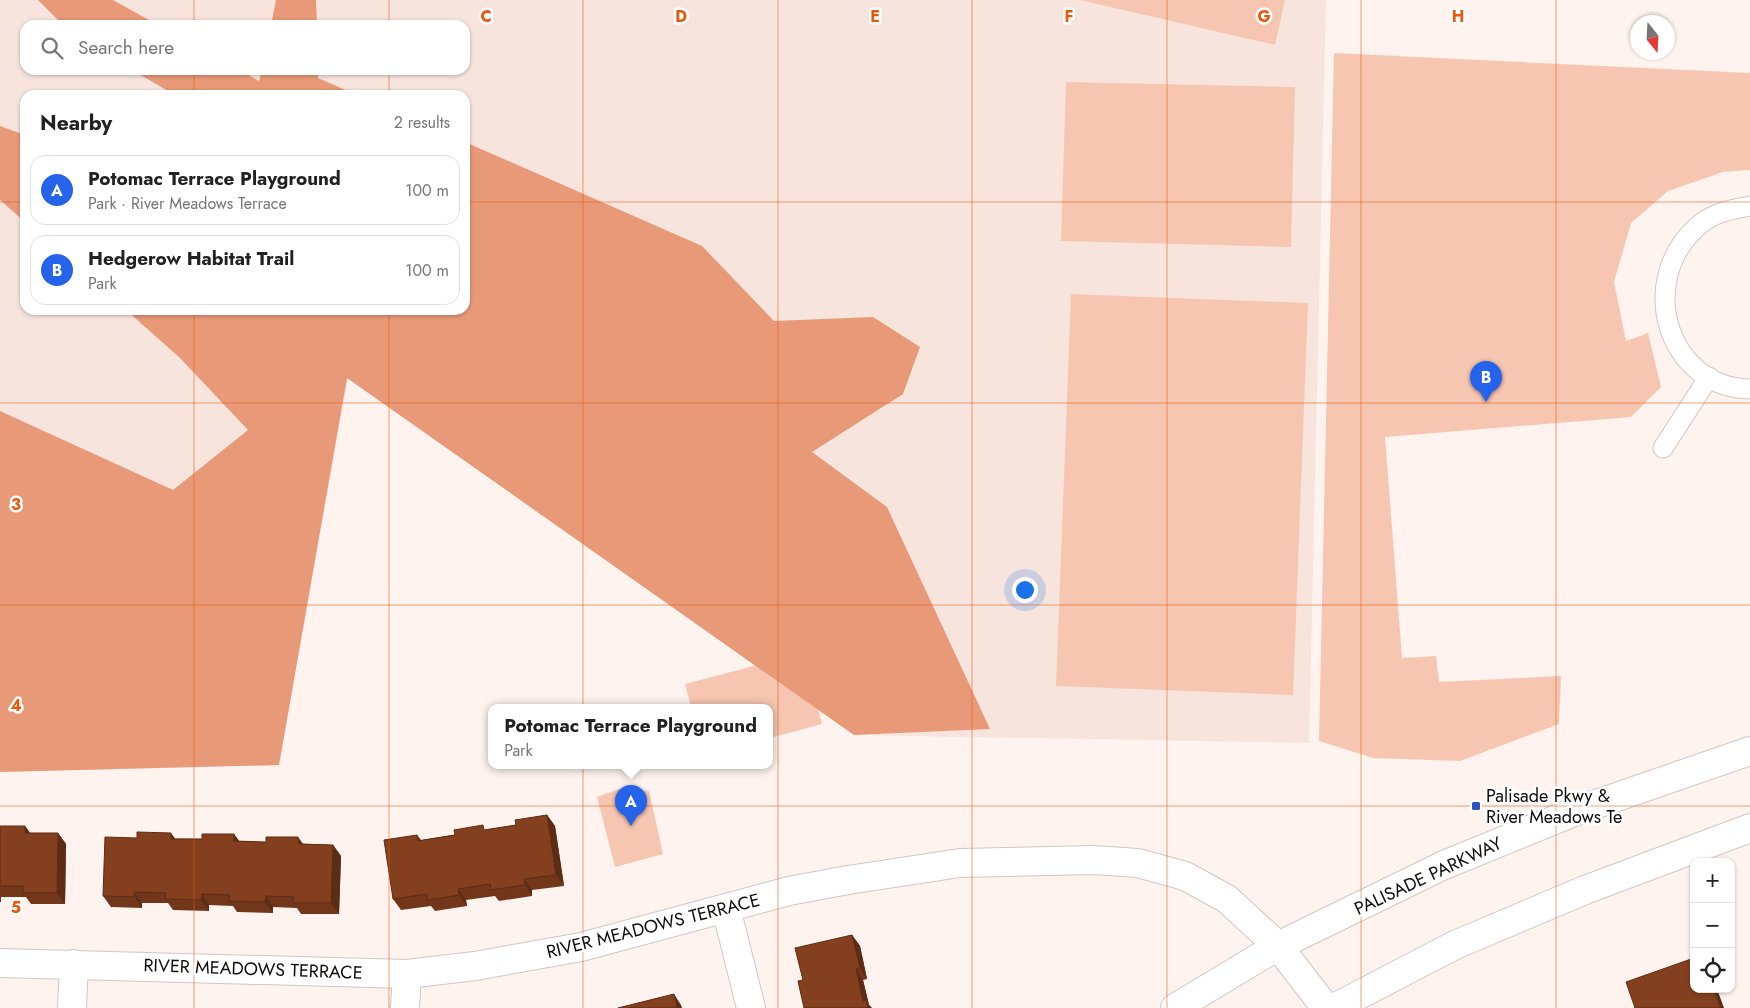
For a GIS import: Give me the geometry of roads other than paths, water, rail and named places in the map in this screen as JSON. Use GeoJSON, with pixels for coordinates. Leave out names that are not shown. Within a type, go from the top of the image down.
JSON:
{"type":"FeatureCollection","features":[{"type":"Feature","properties":{"kind":"street","name":"PALISADE PARKWAY"},"geometry":{"type":"LineString","coordinates":[[1175,1008],[1278,946],[1444,866],[1579,810],[1750,751]]}},
{"type":"Feature","properties":{"kind":"street"},"geometry":{"type":"LineString","coordinates":[[1334,1008],[1455,945],[1594,887],[1750,828]]}},
{"type":"Feature","properties":{"kind":"street","name":"RIVER MEADOWS TERRACE"},"geometry":{"type":"LineString","coordinates":[[0,962],[407,974],[475,966],[581,947],[789,891],[960,863],[1093,860],[1138,863],[1185,876],[1228,900],[1278,946],[1326,1008]]}},
{"type":"Feature","properties":{"kind":"street"},"geometry":{"type":"LineString","coordinates":[[726,908],[751,1008]]}},
{"type":"Feature","properties":{"kind":"street"},"geometry":{"type":"LineString","coordinates":[[72,1008],[74,964]]}},
{"type":"Feature","properties":{"kind":"street"},"geometry":{"type":"LineString","coordinates":[[405,1008],[407,974]]}},
{"type":"Feature","properties":{"kind":"lane"},"geometry":{"type":"LineString","coordinates":[[1750,206],[1724,210],[1698,225],[1678,247],[1666,274],[1663,304],[1670,333],[1686,358],[1709,377],[1738,389],[1750,389]]}},
{"type":"Feature","properties":{"kind":"lane"},"geometry":{"type":"LineString","coordinates":[[1663,448],[1709,377]]}},
{"type":"Feature","properties":{"kind":"place","name":"Hedgerow Habitat Trail"},"geometry":{"type":"Point","coordinates":[1486,402]}},
{"type":"Feature","properties":{"kind":"place","name":"Palisade Pkwy & River Meadows Te"},"geometry":{"type":"Point","coordinates":[1476,806]}},
{"type":"Feature","properties":{"kind":"place","name":"Potomac Terrace Playground"},"geometry":{"type":"Point","coordinates":[631,826]}}]}
